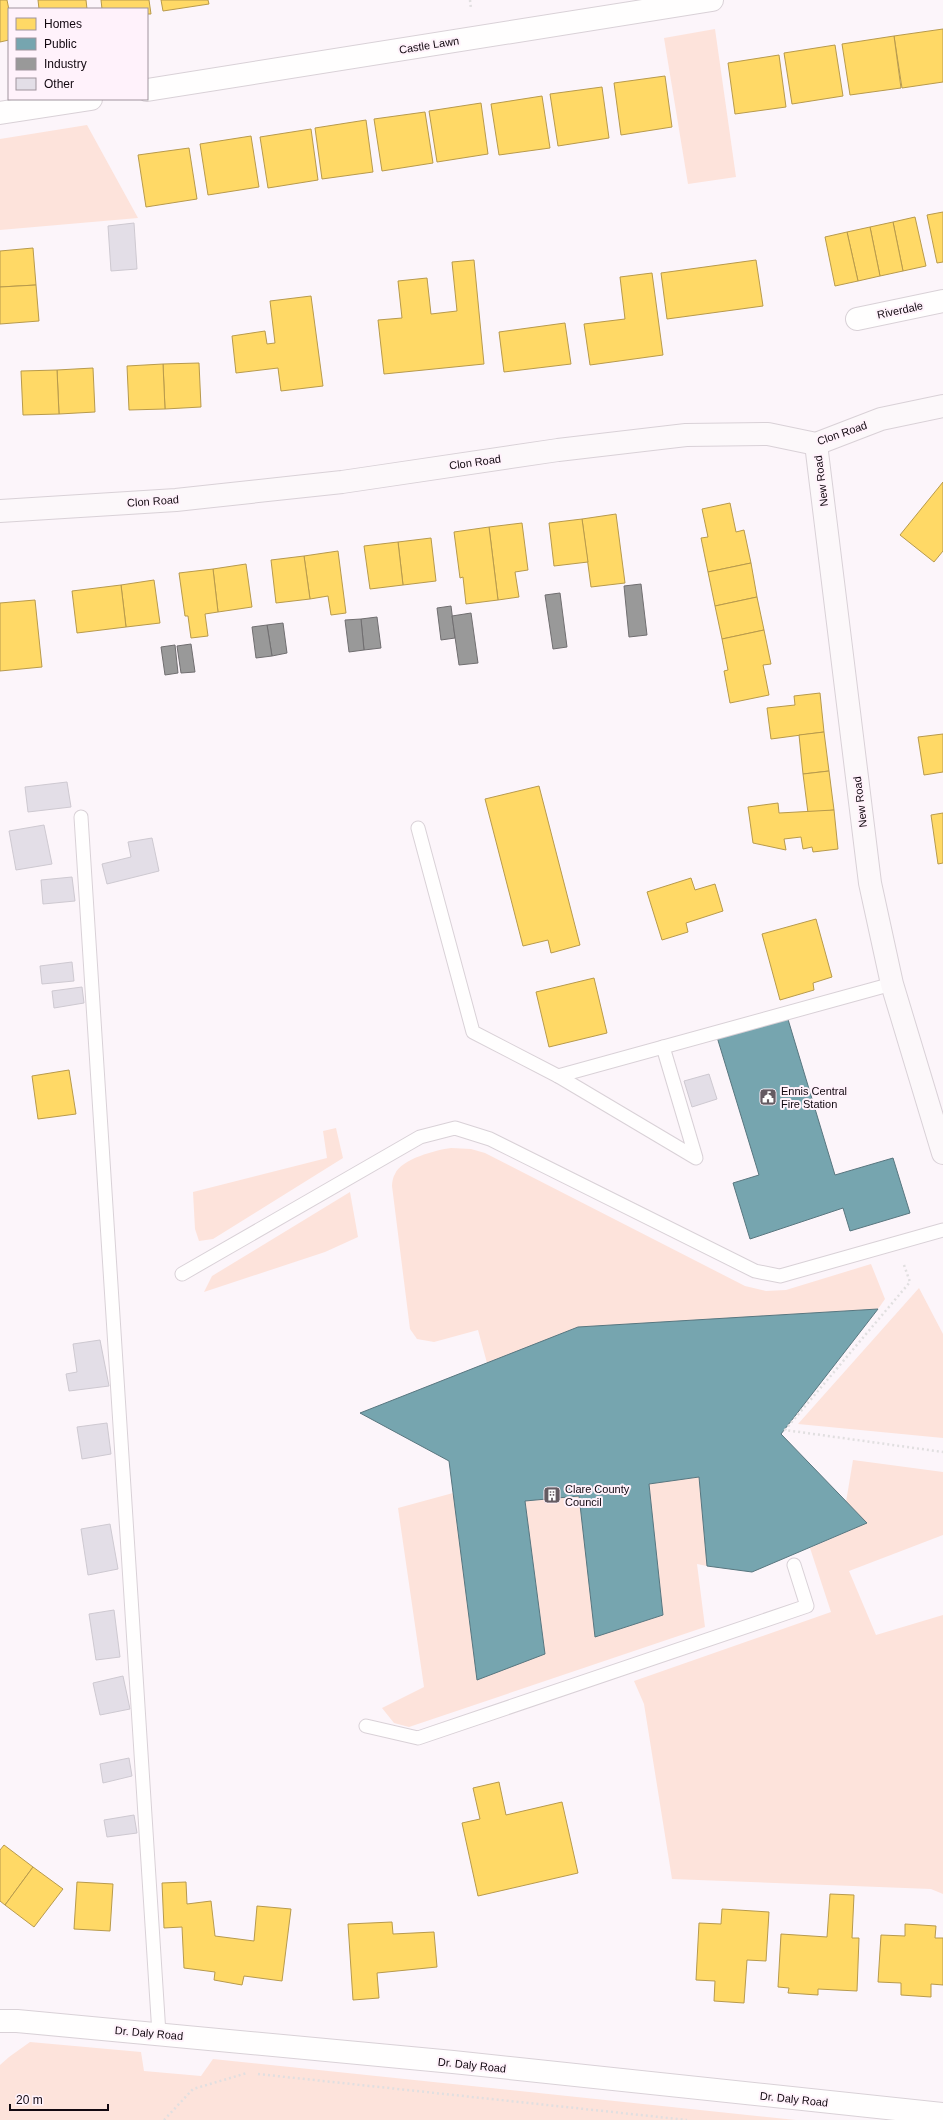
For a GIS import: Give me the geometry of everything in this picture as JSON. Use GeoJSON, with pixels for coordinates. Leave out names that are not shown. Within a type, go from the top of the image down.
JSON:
{"type":"FeatureCollection","features":[{"type":"Feature","properties":{"kind":"main road","name":"Clon Road"},"geometry":{"type":"LineString","coordinates":[[0,511],[176,500],[334,482],[558,450],[686,434],[768,434],[816,444],[881,419],[943,406]]}},
{"type":"Feature","properties":{"kind":"main road","name":"New Road"},"geometry":{"type":"LineString","coordinates":[[816,444],[870,883],[892,984],[943,1153]]}},
{"type":"Feature","properties":{"kind":"street","name":"Castle Lawn"},"geometry":{"type":"LineString","coordinates":[[148,90],[712,0]]}},
{"type":"Feature","properties":{"kind":"street"},"geometry":{"type":"LineString","coordinates":[[0,113],[85,100]]}},
{"type":"Feature","properties":{"kind":"street","name":"Riverdale"},"geometry":{"type":"LineString","coordinates":[[857,318],[943,300]]}},
{"type":"Feature","properties":{"kind":"street","name":"Dr. Daly Road"},"geometry":{"type":"LineString","coordinates":[[0,2021],[17,2021],[454,2062],[943,2114]]}},
{"type":"Feature","properties":{"kind":"lane"},"geometry":{"type":"LineString","coordinates":[[81,816],[159,2034]]}},
{"type":"Feature","properties":{"kind":"lane"},"geometry":{"type":"LineString","coordinates":[[418,828],[472,1032],[558,1076],[696,1158],[663,1047]]}},
{"type":"Feature","properties":{"kind":"lane"},"geometry":{"type":"LineString","coordinates":[[558,1076],[892,984]]}},
{"type":"Feature","properties":{"kind":"lane"},"geometry":{"type":"LineString","coordinates":[[182,1274],[420,1137],[455,1128],[490,1139],[755,1271],[780,1276],[943,1230]]}},
{"type":"Feature","properties":{"kind":"lane"},"geometry":{"type":"LineString","coordinates":[[366,1726],[418,1738],[807,1606],[794,1565]]}},
{"type":"Feature","properties":{"kind":"path"},"geometry":{"type":"LineString","coordinates":[[898,1243],[910,1282],[785,1430],[943,1452]]}},
{"type":"Feature","properties":{"kind":"path"},"geometry":{"type":"LineString","coordinates":[[164,2120],[193,2089],[245,2073],[687,2120]]}},
{"type":"Feature","properties":{"kind":"shaded area"},"geometry":{"type":"Polygon","coordinates":[[[715,29],[736,177],[688,184],[664,38],[715,29]]]}},
{"type":"Feature","properties":{"kind":"shaded area"},"geometry":{"type":"Polygon","coordinates":[[[87,125],[138,218],[0,230],[0,139],[87,125]]]}},
{"type":"Feature","properties":{"kind":"shaded area"},"geometry":{"type":"Polygon","coordinates":[[[336,1128],[343,1158],[213,1239],[199,1241],[195,1229],[193,1192],[327,1158],[323,1131],[336,1128]]]}},
{"type":"Feature","properties":{"kind":"shaded area"},"geometry":{"type":"Polygon","coordinates":[[[451,1148],[471,1149],[485,1153],[745,1286],[766,1291],[786,1290],[871,1264],[885,1299],[878,1309],[578,1327],[487,1363],[478,1330],[434,1342],[417,1339],[410,1329],[392,1181],[394,1175],[399,1169],[411,1160],[428,1153],[451,1148]]]}},
{"type":"Feature","properties":{"kind":"shaded area"},"geometry":{"type":"Polygon","coordinates":[[[350,1192],[358,1237],[325,1252],[204,1292],[212,1276],[350,1192]]]}},
{"type":"Feature","properties":{"kind":"shaded area"},"geometry":{"type":"Polygon","coordinates":[[[919,1288],[943,1334],[943,1438],[798,1424],[919,1288]]]}},
{"type":"Feature","properties":{"kind":"shaded area"},"geometry":{"type":"Polygon","coordinates":[[[853,1460],[943,1472],[943,1535],[849,1571],[876,1635],[943,1615],[943,1894],[931,1889],[672,1879],[644,1704],[634,1681],[831,1612],[810,1548],[867,1523],[846,1502],[853,1460]]]}},
{"type":"Feature","properties":{"kind":"shaded area"},"geometry":{"type":"Polygon","coordinates":[[[699,1477],[707,1566],[697,1564],[705,1627],[409,1727],[394,1723],[382,1708],[424,1687],[398,1508],[453,1493],[477,1680],[545,1653],[525,1501],[579,1496],[595,1637],[663,1615],[649,1484],[699,1477]]]}},
{"type":"Feature","properties":{"kind":"shaded area"},"geometry":{"type":"Polygon","coordinates":[[[30,2042],[141,2052],[144,2071],[201,2076],[213,2059],[796,2120],[0,2120],[0,2065],[30,2042]]]}},
{"type":"Feature","properties":{"kind":"building: Homes"},"geometry":{"type":"Polygon","coordinates":[[[0,0],[7,0],[9,8],[8,40],[0,42],[0,0]]]}},
{"type":"Feature","properties":{"kind":"building: Homes"},"geometry":{"type":"Polygon","coordinates":[[[38,0],[86,0],[87,8],[39,8],[38,0]]]}},
{"type":"Feature","properties":{"kind":"building: Homes"},"geometry":{"type":"Polygon","coordinates":[[[101,0],[149,0],[151,14],[148,14],[148,8],[102,8],[101,0]]]}},
{"type":"Feature","properties":{"kind":"building: Homes"},"geometry":{"type":"Polygon","coordinates":[[[161,0],[208,0],[209,4],[163,11],[161,0]]]}},
{"type":"Feature","properties":{"kind":"building: Homes"},"geometry":{"type":"Polygon","coordinates":[[[943,29],[943,82],[902,88],[894,36],[943,29]]]}},
{"type":"Feature","properties":{"kind":"building: Homes"},"geometry":{"type":"Polygon","coordinates":[[[894,36],[901,88],[850,95],[842,44],[894,36]]]}},
{"type":"Feature","properties":{"kind":"building: Homes"},"geometry":{"type":"Polygon","coordinates":[[[835,45],[843,96],[792,104],[784,53],[835,45]]]}},
{"type":"Feature","properties":{"kind":"building: Homes"},"geometry":{"type":"Polygon","coordinates":[[[779,55],[786,107],[735,114],[728,63],[779,55]]]}},
{"type":"Feature","properties":{"kind":"building: Homes"},"geometry":{"type":"Polygon","coordinates":[[[665,76],[672,127],[621,135],[614,83],[665,76]]]}},
{"type":"Feature","properties":{"kind":"building: Homes"},"geometry":{"type":"Polygon","coordinates":[[[602,87],[609,138],[558,146],[550,94],[602,87]]]}},
{"type":"Feature","properties":{"kind":"building: Homes"},"geometry":{"type":"Polygon","coordinates":[[[542,96],[550,148],[499,155],[491,104],[542,96]]]}},
{"type":"Feature","properties":{"kind":"building: Homes"},"geometry":{"type":"Polygon","coordinates":[[[481,103],[488,154],[437,162],[429,111],[481,103]]]}},
{"type":"Feature","properties":{"kind":"building: Homes"},"geometry":{"type":"Polygon","coordinates":[[[425,112],[433,163],[382,171],[374,119],[425,112]]]}},
{"type":"Feature","properties":{"kind":"building: Homes"},"geometry":{"type":"Polygon","coordinates":[[[366,120],[373,172],[322,179],[315,128],[366,120]]]}},
{"type":"Feature","properties":{"kind":"building: Homes"},"geometry":{"type":"Polygon","coordinates":[[[311,129],[318,180],[268,188],[260,137],[311,129]]]}},
{"type":"Feature","properties":{"kind":"building: Homes"},"geometry":{"type":"Polygon","coordinates":[[[251,136],[259,187],[208,195],[200,144],[251,136]]]}},
{"type":"Feature","properties":{"kind":"building: Homes"},"geometry":{"type":"Polygon","coordinates":[[[189,148],[197,199],[146,207],[138,155],[189,148]]]}},
{"type":"Feature","properties":{"kind":"building: Homes"},"geometry":{"type":"Polygon","coordinates":[[[943,212],[943,262],[937,263],[927,215],[943,212]]]}},
{"type":"Feature","properties":{"kind":"building: Homes"},"geometry":{"type":"Polygon","coordinates":[[[915,217],[926,266],[903,271],[893,222],[915,217]]]}},
{"type":"Feature","properties":{"kind":"building: Homes"},"geometry":{"type":"Polygon","coordinates":[[[893,222],[903,271],[880,276],[870,227],[893,222]]]}},
{"type":"Feature","properties":{"kind":"building: Homes"},"geometry":{"type":"Polygon","coordinates":[[[870,227],[880,276],[858,281],[847,232],[870,227]]]}},
{"type":"Feature","properties":{"kind":"building: Homes"},"geometry":{"type":"Polygon","coordinates":[[[847,232],[858,281],[835,286],[825,237],[847,232]]]}},
{"type":"Feature","properties":{"kind":"building: Homes"},"geometry":{"type":"Polygon","coordinates":[[[33,248],[36,285],[0,287],[0,251],[33,248]]]}},
{"type":"Feature","properties":{"kind":"building: Homes"},"geometry":{"type":"Polygon","coordinates":[[[474,260],[484,364],[384,374],[378,320],[402,318],[398,281],[427,278],[431,314],[457,311],[452,262],[474,260]]]}},
{"type":"Feature","properties":{"kind":"building: Homes"},"geometry":{"type":"Polygon","coordinates":[[[756,260],[763,306],[667,319],[661,273],[756,260]]]}},
{"type":"Feature","properties":{"kind":"building: Homes"},"geometry":{"type":"Polygon","coordinates":[[[652,273],[663,355],[590,365],[584,324],[625,319],[620,277],[652,273]]]}},
{"type":"Feature","properties":{"kind":"building: Homes"},"geometry":{"type":"Polygon","coordinates":[[[36,285],[39,321],[0,324],[0,287],[36,285]]]}},
{"type":"Feature","properties":{"kind":"building: Homes"},"geometry":{"type":"Polygon","coordinates":[[[311,296],[323,386],[281,391],[278,368],[236,373],[232,336],[265,331],[267,344],[275,343],[270,301],[311,296]]]}},
{"type":"Feature","properties":{"kind":"building: Homes"},"geometry":{"type":"Polygon","coordinates":[[[565,323],[571,364],[504,372],[499,332],[565,323]]]}},
{"type":"Feature","properties":{"kind":"building: Homes"},"geometry":{"type":"Polygon","coordinates":[[[199,363],[201,407],[165,409],[163,364],[199,363]]]}},
{"type":"Feature","properties":{"kind":"building: Homes"},"geometry":{"type":"Polygon","coordinates":[[[163,364],[165,409],[129,410],[127,366],[163,364]]]}},
{"type":"Feature","properties":{"kind":"building: Homes"},"geometry":{"type":"Polygon","coordinates":[[[93,368],[95,412],[59,414],[57,370],[93,368]]]}},
{"type":"Feature","properties":{"kind":"building: Homes"},"geometry":{"type":"Polygon","coordinates":[[[57,370],[59,414],[23,415],[21,371],[57,370]]]}},
{"type":"Feature","properties":{"kind":"building: Homes"},"geometry":{"type":"Polygon","coordinates":[[[943,482],[943,551],[934,562],[900,535],[943,482]]]}},
{"type":"Feature","properties":{"kind":"building: Homes"},"geometry":{"type":"Polygon","coordinates":[[[730,503],[736,532],[744,530],[751,563],[708,572],[701,538],[708,537],[702,509],[730,503]]]}},
{"type":"Feature","properties":{"kind":"building: Homes"},"geometry":{"type":"Polygon","coordinates":[[[616,514],[625,583],[591,587],[582,519],[616,514]]]}},
{"type":"Feature","properties":{"kind":"building: Homes"},"geometry":{"type":"Polygon","coordinates":[[[582,519],[588,562],[554,566],[549,523],[582,519]]]}},
{"type":"Feature","properties":{"kind":"building: Homes"},"geometry":{"type":"Polygon","coordinates":[[[522,523],[528,570],[515,572],[519,597],[498,600],[489,527],[522,523]]]}},
{"type":"Feature","properties":{"kind":"building: Homes"},"geometry":{"type":"Polygon","coordinates":[[[489,527],[498,600],[466,604],[463,577],[460,578],[454,532],[489,527]]]}},
{"type":"Feature","properties":{"kind":"building: Homes"},"geometry":{"type":"Polygon","coordinates":[[[431,538],[436,581],[403,585],[398,542],[431,538]]]}},
{"type":"Feature","properties":{"kind":"building: Homes"},"geometry":{"type":"Polygon","coordinates":[[[398,542],[403,585],[370,589],[364,546],[398,542]]]}},
{"type":"Feature","properties":{"kind":"building: Homes"},"geometry":{"type":"Polygon","coordinates":[[[338,551],[346,613],[331,615],[328,596],[310,599],[304,556],[338,551]]]}},
{"type":"Feature","properties":{"kind":"building: Homes"},"geometry":{"type":"Polygon","coordinates":[[[304,556],[310,599],[276,603],[271,560],[304,556]]]}},
{"type":"Feature","properties":{"kind":"building: Homes"},"geometry":{"type":"Polygon","coordinates":[[[751,563],[757,597],[715,606],[708,572],[751,563]]]}},
{"type":"Feature","properties":{"kind":"building: Homes"},"geometry":{"type":"Polygon","coordinates":[[[246,564],[252,607],[218,612],[213,569],[246,564]]]}},
{"type":"Feature","properties":{"kind":"building: Homes"},"geometry":{"type":"Polygon","coordinates":[[[213,569],[218,612],[205,614],[208,636],[191,638],[188,616],[185,616],[179,573],[213,569]]]}},
{"type":"Feature","properties":{"kind":"building: Homes"},"geometry":{"type":"Polygon","coordinates":[[[154,580],[160,623],[126,627],[121,585],[154,580]]]}},
{"type":"Feature","properties":{"kind":"building: Homes"},"geometry":{"type":"Polygon","coordinates":[[[121,585],[126,627],[77,633],[72,591],[121,585]]]}},
{"type":"Feature","properties":{"kind":"building: Homes"},"geometry":{"type":"Polygon","coordinates":[[[757,597],[764,630],[722,639],[715,606],[757,597]]]}},
{"type":"Feature","properties":{"kind":"building: Homes"},"geometry":{"type":"Polygon","coordinates":[[[35,600],[42,667],[0,671],[0,603],[35,600]]]}},
{"type":"Feature","properties":{"kind":"building: Homes"},"geometry":{"type":"Polygon","coordinates":[[[764,630],[771,664],[763,665],[769,695],[730,703],[724,671],[728,670],[722,639],[764,630]]]}},
{"type":"Feature","properties":{"kind":"building: Homes"},"geometry":{"type":"Polygon","coordinates":[[[820,693],[824,732],[771,739],[767,708],[795,705],[794,696],[820,693]]]}},
{"type":"Feature","properties":{"kind":"building: Homes"},"geometry":{"type":"Polygon","coordinates":[[[824,732],[829,771],[803,774],[799,735],[824,732]]]}},
{"type":"Feature","properties":{"kind":"building: Homes"},"geometry":{"type":"Polygon","coordinates":[[[943,734],[943,772],[924,775],[918,737],[943,734]]]}},
{"type":"Feature","properties":{"kind":"building: Homes"},"geometry":{"type":"Polygon","coordinates":[[[829,771],[834,810],[808,813],[803,774],[829,771]]]}},
{"type":"Feature","properties":{"kind":"building: Homes"},"geometry":{"type":"Polygon","coordinates":[[[539,786],[580,945],[551,953],[548,940],[523,946],[485,799],[539,786]]]}},
{"type":"Feature","properties":{"kind":"building: Homes"},"geometry":{"type":"Polygon","coordinates":[[[778,803],[779,813],[834,810],[838,849],[813,852],[812,847],[803,849],[801,837],[784,839],[786,850],[753,843],[748,807],[778,803]]]}},
{"type":"Feature","properties":{"kind":"building: Homes"},"geometry":{"type":"Polygon","coordinates":[[[943,813],[943,863],[938,864],[931,815],[943,813]]]}},
{"type":"Feature","properties":{"kind":"building: Homes"},"geometry":{"type":"Polygon","coordinates":[[[691,878],[695,890],[715,884],[723,911],[686,923],[688,932],[662,940],[647,892],[691,878]]]}},
{"type":"Feature","properties":{"kind":"building: Homes"},"geometry":{"type":"Polygon","coordinates":[[[816,919],[832,977],[813,983],[814,990],[780,1000],[762,934],[816,919]]]}},
{"type":"Feature","properties":{"kind":"building: Homes"},"geometry":{"type":"Polygon","coordinates":[[[594,978],[607,1033],[549,1047],[536,992],[594,978]]]}},
{"type":"Feature","properties":{"kind":"building: Homes"},"geometry":{"type":"Polygon","coordinates":[[[69,1070],[76,1114],[38,1119],[32,1076],[69,1070]]]}},
{"type":"Feature","properties":{"kind":"building: Homes"},"geometry":{"type":"Polygon","coordinates":[[[499,1782],[506,1815],[562,1802],[578,1873],[478,1896],[462,1823],[480,1819],[473,1788],[499,1782]]]}},
{"type":"Feature","properties":{"kind":"building: Homes"},"geometry":{"type":"Polygon","coordinates":[[[4,1845],[33,1867],[5,1905],[0,1901],[0,1850],[4,1845]]]}},
{"type":"Feature","properties":{"kind":"building: Homes"},"geometry":{"type":"Polygon","coordinates":[[[33,1867],[63,1889],[34,1927],[5,1905],[33,1867]]]}},
{"type":"Feature","properties":{"kind":"building: Homes"},"geometry":{"type":"Polygon","coordinates":[[[77,1882],[113,1884],[110,1931],[74,1929],[77,1882]]]}},
{"type":"Feature","properties":{"kind":"building: Homes"},"geometry":{"type":"Polygon","coordinates":[[[186,1882],[187,1904],[211,1901],[215,1936],[254,1941],[257,1906],[291,1909],[282,1981],[244,1976],[242,1985],[214,1980],[215,1972],[184,1968],[182,1927],[164,1928],[162,1883],[186,1882]]]}},
{"type":"Feature","properties":{"kind":"building: Homes"},"geometry":{"type":"Polygon","coordinates":[[[830,1894],[854,1895],[852,1938],[859,1938],[857,1991],[818,1989],[818,1995],[788,1993],[789,1988],[778,1987],[781,1934],[827,1937],[830,1894]]]}},
{"type":"Feature","properties":{"kind":"building: Homes"},"geometry":{"type":"Polygon","coordinates":[[[722,1909],[769,1912],[766,1961],[747,1960],[744,2003],[714,2001],[715,1981],[696,1980],[699,1923],[721,1924],[722,1909]]]}},
{"type":"Feature","properties":{"kind":"building: Homes"},"geometry":{"type":"Polygon","coordinates":[[[392,1922],[393,1934],[434,1932],[437,1967],[377,1973],[379,1998],[353,2000],[348,1924],[392,1922]]]}},
{"type":"Feature","properties":{"kind":"building: Homes"},"geometry":{"type":"Polygon","coordinates":[[[905,1924],[936,1926],[935,1938],[943,1938],[943,1985],[931,1984],[931,1997],[901,1995],[901,1983],[878,1982],[881,1935],[905,1936],[905,1924]]]}},
{"type":"Feature","properties":{"kind":"building: Public"},"geometry":{"type":"Polygon","coordinates":[[[787,1016],[835,1175],[893,1158],[910,1213],[850,1231],[843,1208],[750,1239],[733,1183],[759,1175],[717,1037],[787,1016]]]}},
{"type":"Feature","properties":{"kind":"building: Public","name":"Clare County Council"},"geometry":{"type":"Polygon","coordinates":[[[878,1309],[781,1434],[867,1523],[752,1572],[707,1566],[699,1477],[649,1484],[663,1615],[595,1637],[579,1496],[525,1501],[545,1654],[477,1680],[449,1461],[360,1413],[578,1327],[878,1309]]]}},
{"type":"Feature","properties":{"kind":"building: Industry"},"geometry":{"type":"Polygon","coordinates":[[[641,584],[647,635],[629,637],[624,586],[641,584]]]}},
{"type":"Feature","properties":{"kind":"building: Industry"},"geometry":{"type":"Polygon","coordinates":[[[560,593],[567,647],[553,649],[545,595],[560,593]]]}},
{"type":"Feature","properties":{"kind":"building: Industry"},"geometry":{"type":"Polygon","coordinates":[[[451,606],[455,638],[441,640],[437,608],[451,606]]]}},
{"type":"Feature","properties":{"kind":"building: Industry"},"geometry":{"type":"Polygon","coordinates":[[[471,613],[478,663],[459,665],[452,616],[471,613]]]}},
{"type":"Feature","properties":{"kind":"building: Industry"},"geometry":{"type":"Polygon","coordinates":[[[377,617],[381,648],[364,650],[361,619],[377,617]]]}},
{"type":"Feature","properties":{"kind":"building: Industry"},"geometry":{"type":"Polygon","coordinates":[[[361,619],[364,650],[349,652],[345,620],[361,619]]]}},
{"type":"Feature","properties":{"kind":"building: Industry"},"geometry":{"type":"Polygon","coordinates":[[[283,623],[287,653],[272,656],[267,625],[283,623]]]}},
{"type":"Feature","properties":{"kind":"building: Industry"},"geometry":{"type":"Polygon","coordinates":[[[267,625],[272,656],[256,658],[252,627],[267,625]]]}},
{"type":"Feature","properties":{"kind":"building: Industry"},"geometry":{"type":"Polygon","coordinates":[[[191,644],[195,672],[181,673],[177,646],[191,644]]]}},
{"type":"Feature","properties":{"kind":"building: Industry"},"geometry":{"type":"Polygon","coordinates":[[[175,645],[178,673],[165,675],[161,647],[175,645]]]}},
{"type":"Feature","properties":{"kind":"building: Other"},"geometry":{"type":"Polygon","coordinates":[[[134,223],[137,269],[111,271],[108,226],[134,223]]]}},
{"type":"Feature","properties":{"kind":"building: Other"},"geometry":{"type":"Polygon","coordinates":[[[67,782],[71,807],[28,812],[25,787],[67,782]]]}},
{"type":"Feature","properties":{"kind":"building: Other"},"geometry":{"type":"Polygon","coordinates":[[[44,825],[52,864],[16,870],[9,831],[44,825]]]}},
{"type":"Feature","properties":{"kind":"building: Other"},"geometry":{"type":"Polygon","coordinates":[[[152,838],[159,871],[107,884],[102,864],[131,857],[128,842],[152,838]]]}},
{"type":"Feature","properties":{"kind":"building: Other"},"geometry":{"type":"Polygon","coordinates":[[[72,877],[75,901],[43,904],[41,880],[72,877]]]}},
{"type":"Feature","properties":{"kind":"building: Other"},"geometry":{"type":"Polygon","coordinates":[[[72,962],[74,981],[42,984],[40,966],[72,962]]]}},
{"type":"Feature","properties":{"kind":"building: Other"},"geometry":{"type":"Polygon","coordinates":[[[82,987],[84,1003],[54,1008],[52,991],[82,987]]]}},
{"type":"Feature","properties":{"kind":"building: Other"},"geometry":{"type":"Polygon","coordinates":[[[709,1074],[717,1099],[692,1107],[684,1081],[709,1074]]]}},
{"type":"Feature","properties":{"kind":"building: Other"},"geometry":{"type":"Polygon","coordinates":[[[100,1340],[109,1386],[69,1391],[66,1374],[77,1372],[73,1344],[100,1340]]]}},
{"type":"Feature","properties":{"kind":"building: Other"},"geometry":{"type":"Polygon","coordinates":[[[107,1423],[111,1454],[82,1459],[77,1427],[107,1423]]]}},
{"type":"Feature","properties":{"kind":"building: Other"},"geometry":{"type":"Polygon","coordinates":[[[110,1524],[118,1569],[88,1575],[81,1529],[110,1524]]]}},
{"type":"Feature","properties":{"kind":"building: Other"},"geometry":{"type":"Polygon","coordinates":[[[114,1610],[120,1657],[96,1660],[89,1614],[114,1610]]]}},
{"type":"Feature","properties":{"kind":"building: Other"},"geometry":{"type":"Polygon","coordinates":[[[123,1676],[130,1709],[100,1715],[93,1683],[123,1676]]]}},
{"type":"Feature","properties":{"kind":"building: Other"},"geometry":{"type":"Polygon","coordinates":[[[129,1758],[132,1776],[103,1783],[100,1764],[129,1758]]]}},
{"type":"Feature","properties":{"kind":"building: Other"},"geometry":{"type":"Polygon","coordinates":[[[134,1815],[137,1833],[107,1837],[104,1820],[134,1815]]]}},
{"type":"Feature","properties":{"kind":"place","name":"Ennis Central Fire Station"},"geometry":{"type":"Point","coordinates":[768,1097]}},
{"type":"Feature","properties":{"kind":"place","name":"Clare County Council"},"geometry":{"type":"Point","coordinates":[552,1495]}}]}
